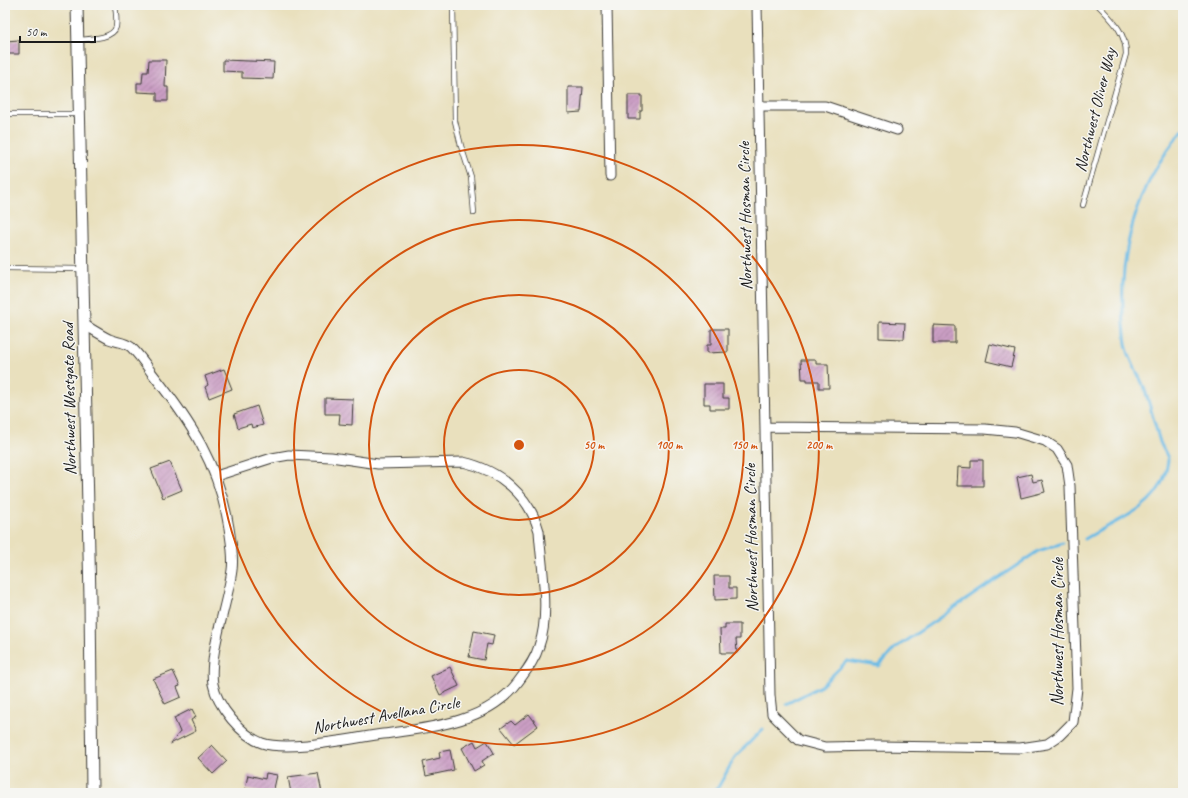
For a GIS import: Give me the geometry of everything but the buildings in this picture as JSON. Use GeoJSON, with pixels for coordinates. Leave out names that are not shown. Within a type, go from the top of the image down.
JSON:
{"type":"FeatureCollection","features":[{"type":"Feature","properties":{"kind":"street","name":"Northwest Westgate Road"},"geometry":{"type":"LineString","coordinates":[[77,5],[85,325],[92,793]]}},
{"type":"Feature","properties":{"kind":"street"},"geometry":{"type":"LineString","coordinates":[[607,5],[610,176]]}},
{"type":"Feature","properties":{"kind":"street","name":"Northwest Hosman Circle"},"geometry":{"type":"LineString","coordinates":[[757,5],[770,695],[772,714],[798,740],[825,747],[876,746],[1020,748],[1047,744],[1059,736],[1073,722],[1077,688],[1070,486],[1067,465],[1057,449],[1045,441],[1032,437],[985,429],[765,427]]}},
{"type":"Feature","properties":{"kind":"street"},"geometry":{"type":"LineString","coordinates":[[759,106],[825,106],[897,130]]}},
{"type":"Feature","properties":{"kind":"street","name":"Northwest Avellana Circle"},"geometry":{"type":"LineString","coordinates":[[85,325],[109,338],[128,345],[144,360],[182,413],[210,460],[225,505],[233,561],[216,650],[213,684],[218,699],[226,713],[255,740],[274,745],[306,745],[454,722],[478,714],[494,704],[513,688],[530,667],[540,646],[544,624],[539,530],[535,518],[526,502],[512,486],[495,474],[477,465],[463,462],[378,464],[303,454],[272,458],[216,476]]}},
{"type":"Feature","properties":{"kind":"lane"},"geometry":{"type":"LineString","coordinates":[[78,40],[107,36],[112,33],[116,26],[115,5]]}},
{"type":"Feature","properties":{"kind":"lane"},"geometry":{"type":"LineString","coordinates":[[453,5],[455,121],[471,177],[474,213]]}},
{"type":"Feature","properties":{"kind":"lane","name":"Northwest Oliver Way"},"geometry":{"type":"LineString","coordinates":[[1083,205],[1126,54],[1125,43],[1121,31],[1098,5]]}},
{"type":"Feature","properties":{"kind":"lane"},"geometry":{"type":"LineString","coordinates":[[5,114],[80,114]]}},
{"type":"Feature","properties":{"kind":"lane"},"geometry":{"type":"LineString","coordinates":[[5,268],[83,269]]}},
{"type":"Feature","properties":{"kind":"waterway"},"geometry":{"type":"LineString","coordinates":[[1085,539],[1129,515],[1149,500],[1157,491],[1166,470],[1168,459],[1160,442],[1143,385],[1130,358],[1126,345],[1123,298],[1124,272],[1127,246],[1142,197],[1153,173],[1183,130]]}},
{"type":"Feature","properties":{"kind":"waterway"},"geometry":{"type":"LineString","coordinates":[[786,704],[821,686],[847,661],[879,666],[895,648],[1038,551],[1063,543]]}},
{"type":"Feature","properties":{"kind":"waterway"},"geometry":{"type":"LineString","coordinates":[[715,793],[735,757],[763,729]]}}]}
